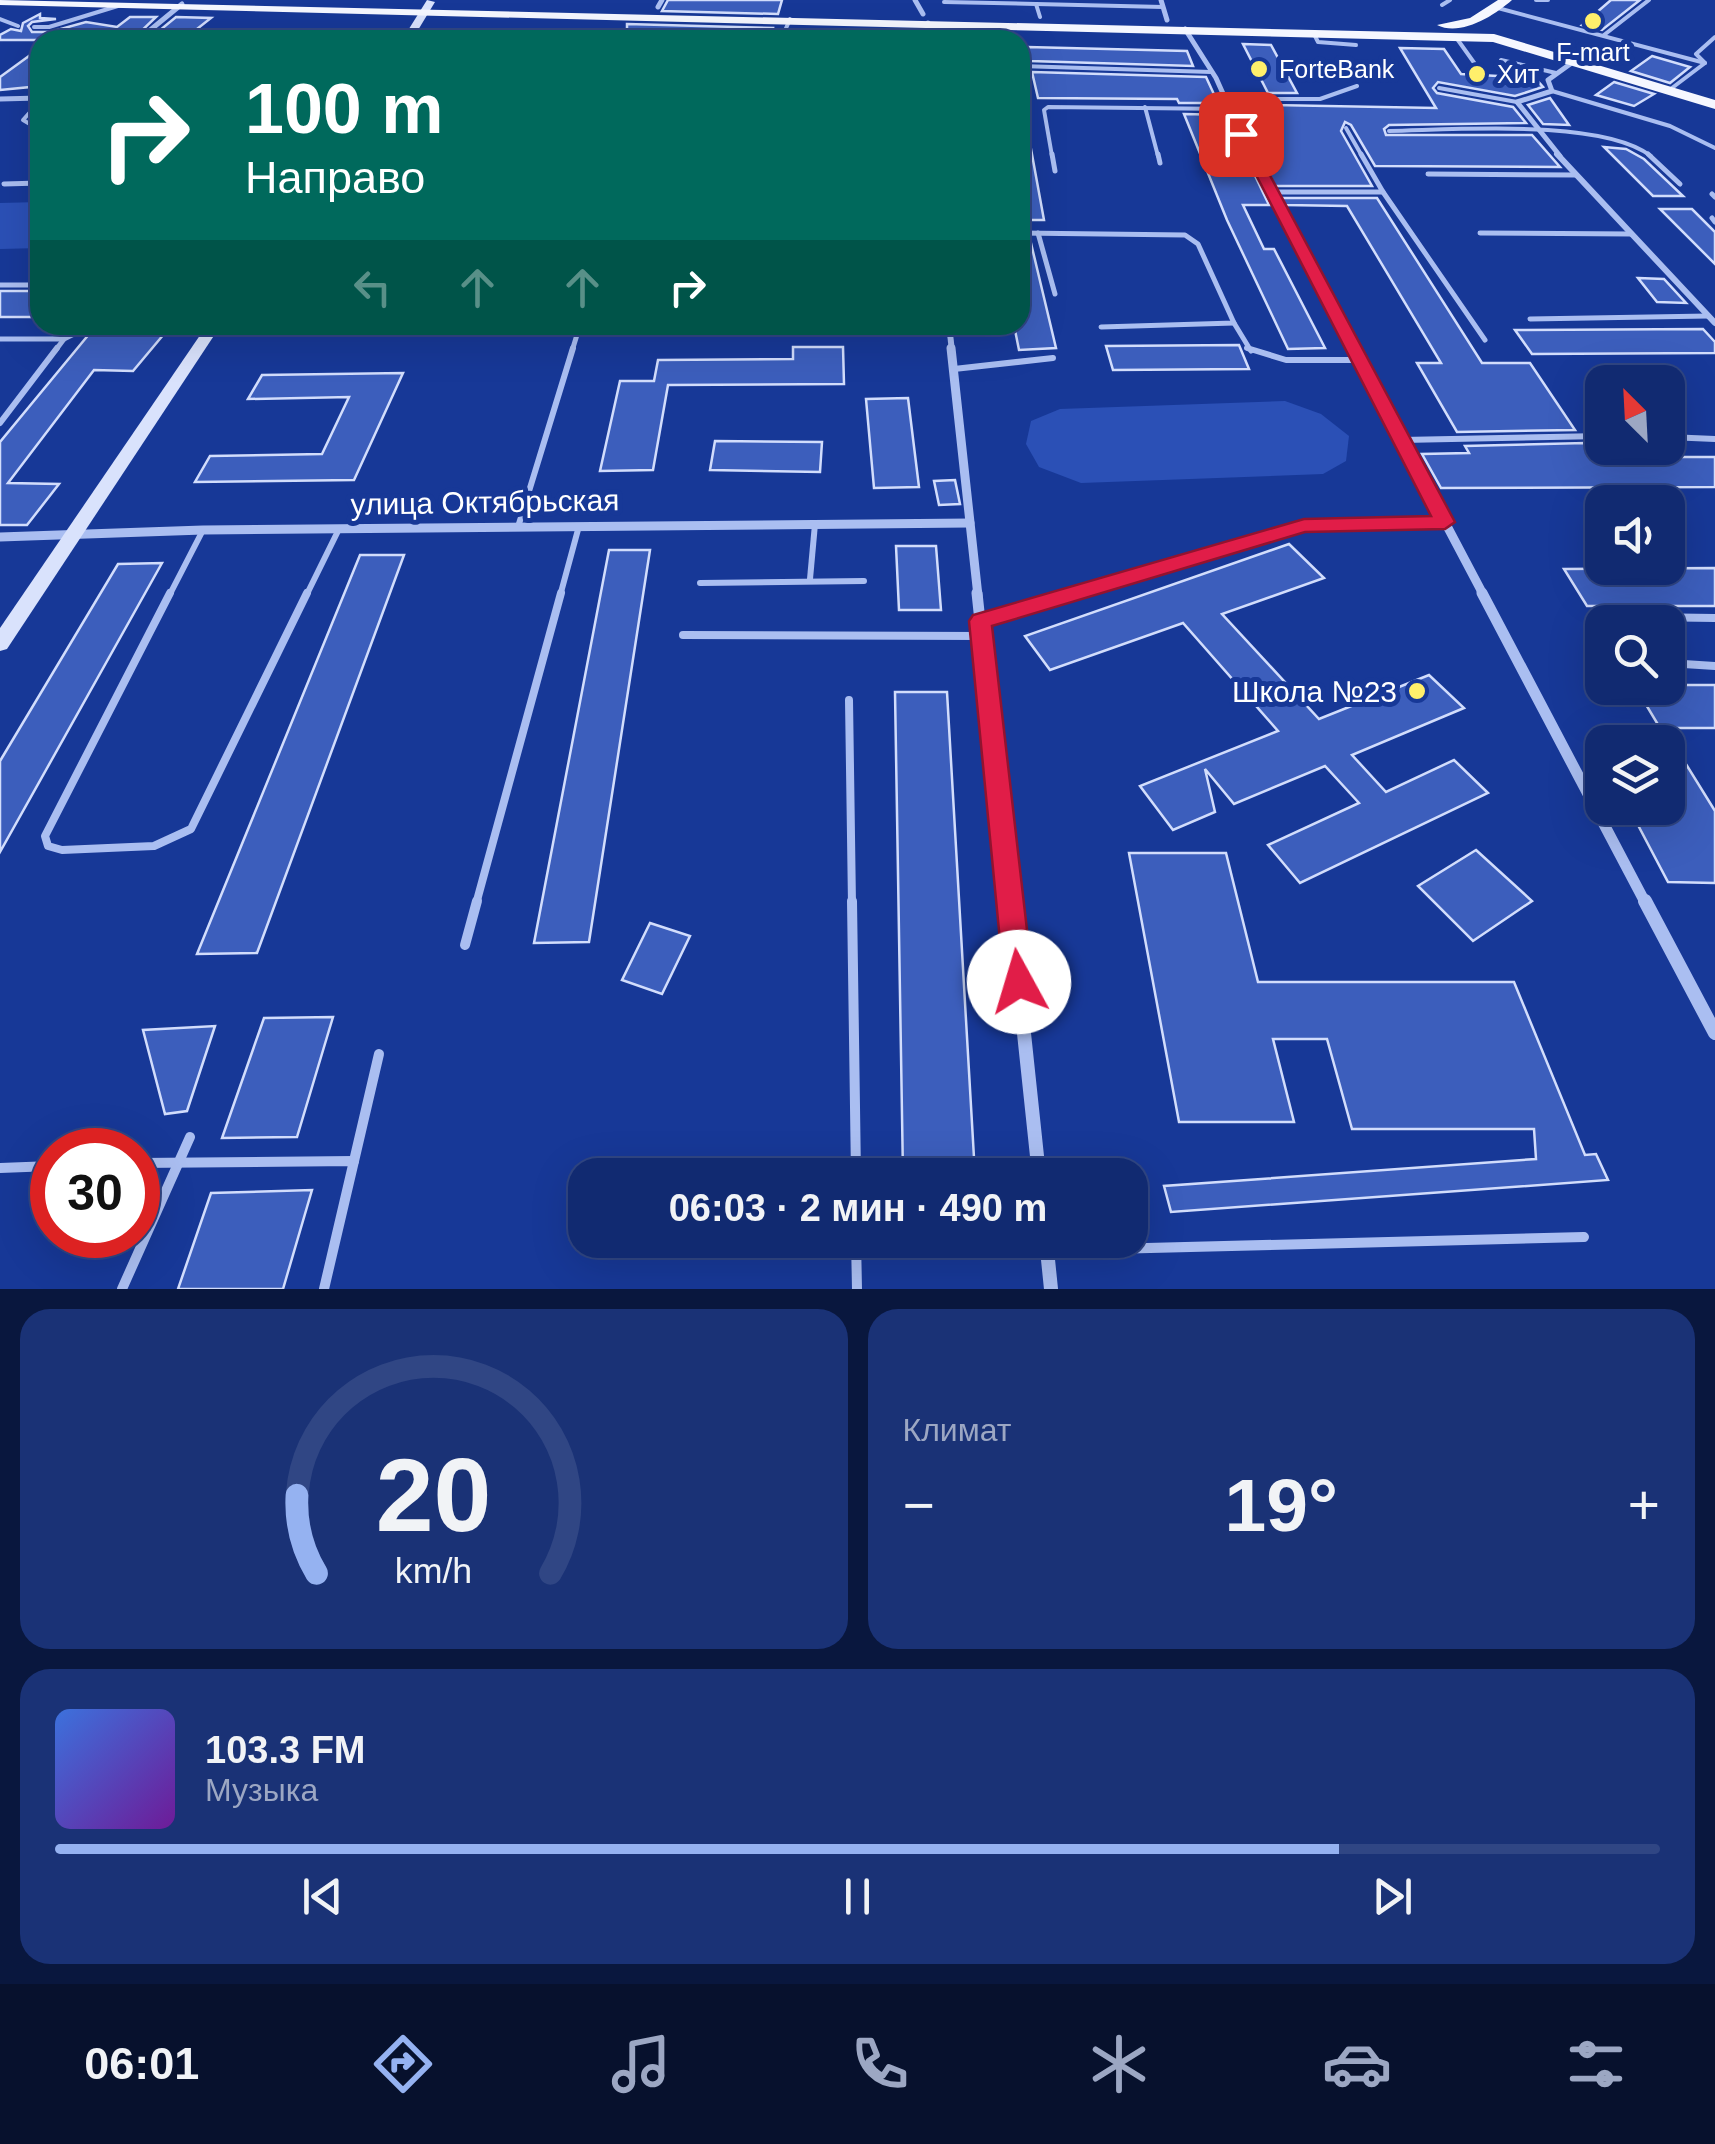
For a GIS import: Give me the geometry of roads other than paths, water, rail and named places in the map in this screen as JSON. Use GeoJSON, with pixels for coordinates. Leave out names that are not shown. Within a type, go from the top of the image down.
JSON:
{"type":"FeatureCollection","features":[{"type":"Feature","properties":{"kind":"main road"},"geometry":{"type":"LineString","coordinates":[[0,0],[660,4],[1313,32],[1435,31],[1474,20],[1499,2]]}},
{"type":"Feature","properties":{"kind":"main road"},"geometry":{"type":"LineString","coordinates":[[358,0],[790,19],[1164,9],[1494,38],[1715,105]]}},
{"type":"Feature","properties":{"kind":"main road"},"geometry":{"type":"LineString","coordinates":[[1474,20],[1494,38]]}},
{"type":"Feature","properties":{"kind":"street"},"geometry":{"type":"LineString","coordinates":[[915,0],[926,18],[928,30]]}},
{"type":"Feature","properties":{"kind":"street"},"geometry":{"type":"LineString","coordinates":[[150,30],[182,4]]}},
{"type":"Feature","properties":{"kind":"street"},"geometry":{"type":"LineString","coordinates":[[413,30],[429,4]]}},
{"type":"Feature","properties":{"kind":"street"},"geometry":{"type":"LineString","coordinates":[[1185,29],[1228,104],[1715,1034]]}},
{"type":"Feature","properties":{"kind":"street"},"geometry":{"type":"LineString","coordinates":[[1572,62],[1548,80],[1552,90],[1518,102],[1538,132],[1715,324]]}},
{"type":"Feature","properties":{"kind":"street"},"geometry":{"type":"LineString","coordinates":[[0,100],[30,99]]}},
{"type":"Feature","properties":{"kind":"street"},"geometry":{"type":"LineString","coordinates":[[0,644],[207,335]]}},
{"type":"Feature","properties":{"kind":"street"},"geometry":{"type":"LineString","coordinates":[[950,335],[1037,1158]]}},
{"type":"Feature","properties":{"kind":"street","name":"улица Октябрьская"},"geometry":{"type":"LineString","coordinates":[[0,537],[203,530],[970,523]]}},
{"type":"Feature","properties":{"kind":"street"},"geometry":{"type":"LineString","coordinates":[[1047,1258],[1051,1289]]}},
{"type":"Feature","properties":{"kind":"lane"},"geometry":{"type":"LineString","coordinates":[[1442,5],[1450,0]]}},
{"type":"Feature","properties":{"kind":"lane"},"geometry":{"type":"LineString","coordinates":[[1536,0],[1548,0]]}},
{"type":"Feature","properties":{"kind":"lane"},"geometry":{"type":"LineString","coordinates":[[1604,35],[1649,0]]}},
{"type":"Feature","properties":{"kind":"lane"},"geometry":{"type":"LineString","coordinates":[[944,2],[1038,11]]}},
{"type":"Feature","properties":{"kind":"lane"},"geometry":{"type":"LineString","coordinates":[[1499,2],[1715,68]]}},
{"type":"Feature","properties":{"kind":"lane"},"geometry":{"type":"LineString","coordinates":[[34,27],[49,28],[129,3]]}},
{"type":"Feature","properties":{"kind":"lane"},"geometry":{"type":"LineString","coordinates":[[0,19],[18,26]]}},
{"type":"Feature","properties":{"kind":"lane"},"geometry":{"type":"LineString","coordinates":[[785,30],[790,19]]}},
{"type":"Feature","properties":{"kind":"lane"},"geometry":{"type":"LineString","coordinates":[[1313,32],[1318,42],[1326,45],[1356,46]]}},
{"type":"Feature","properties":{"kind":"lane"},"geometry":{"type":"LineString","coordinates":[[1455,36],[1475,64]]}},
{"type":"Feature","properties":{"kind":"lane"},"geometry":{"type":"LineString","coordinates":[[1703,64],[1696,54],[1715,36]]}},
{"type":"Feature","properties":{"kind":"lane"},"geometry":{"type":"LineString","coordinates":[[1502,60],[1556,72]]}},
{"type":"Feature","properties":{"kind":"lane"},"geometry":{"type":"LineString","coordinates":[[1668,91],[1703,64]]}},
{"type":"Feature","properties":{"kind":"lane"},"geometry":{"type":"LineString","coordinates":[[1030,66],[1211,72]]}},
{"type":"Feature","properties":{"kind":"lane"},"geometry":{"type":"LineString","coordinates":[[1055,171],[1044,110],[1048,106],[1146,107],[1320,99],[1357,86]]}},
{"type":"Feature","properties":{"kind":"lane"},"geometry":{"type":"LineString","coordinates":[[1439,88],[1518,102]]}},
{"type":"Feature","properties":{"kind":"lane"},"geometry":{"type":"LineString","coordinates":[[1552,90],[1670,126],[1715,148]]}},
{"type":"Feature","properties":{"kind":"lane"},"geometry":{"type":"LineString","coordinates":[[1146,107],[1160,163]]}},
{"type":"Feature","properties":{"kind":"lane"},"geometry":{"type":"LineString","coordinates":[[1346,128],[1382,192],[1484,340]]}},
{"type":"Feature","properties":{"kind":"lane"},"geometry":{"type":"LineString","coordinates":[[1389,131],[1538,132],[1606,138],[1640,148],[1680,184]]}},
{"type":"Feature","properties":{"kind":"lane"},"geometry":{"type":"LineString","coordinates":[[1428,174],[1577,175]]}},
{"type":"Feature","properties":{"kind":"lane"},"geometry":{"type":"LineString","coordinates":[[4,184],[30,184]]}},
{"type":"Feature","properties":{"kind":"lane"},"geometry":{"type":"LineString","coordinates":[[1271,192],[1382,192]]}},
{"type":"Feature","properties":{"kind":"lane"},"geometry":{"type":"LineString","coordinates":[[1480,233],[1631,234]]}},
{"type":"Feature","properties":{"kind":"lane"},"geometry":{"type":"LineString","coordinates":[[1030,234],[1186,235],[1198,244],[1244,345],[1252,353],[1360,360]]}},
{"type":"Feature","properties":{"kind":"lane"},"geometry":{"type":"LineString","coordinates":[[1038,234],[1054,294]]}},
{"type":"Feature","properties":{"kind":"lane"},"geometry":{"type":"LineString","coordinates":[[0,286],[30,286]]}},
{"type":"Feature","properties":{"kind":"lane"},"geometry":{"type":"LineString","coordinates":[[1530,319],[1708,316]]}},
{"type":"Feature","properties":{"kind":"lane"},"geometry":{"type":"LineString","coordinates":[[1101,327],[1234,323]]}},
{"type":"Feature","properties":{"kind":"lane"},"geometry":{"type":"LineString","coordinates":[[0,424],[64,339],[71,335]]}},
{"type":"Feature","properties":{"kind":"lane"},"geometry":{"type":"LineString","coordinates":[[518,527],[577,335]]}},
{"type":"Feature","properties":{"kind":"lane"},"geometry":{"type":"LineString","coordinates":[[0,339],[64,339]]}},
{"type":"Feature","properties":{"kind":"lane"},"geometry":{"type":"LineString","coordinates":[[954,369],[1053,358]]}},
{"type":"Feature","properties":{"kind":"lane"},"geometry":{"type":"LineString","coordinates":[[1402,440],[1585,436]]}},
{"type":"Feature","properties":{"kind":"lane"},"geometry":{"type":"LineString","coordinates":[[1685,438],[1715,438]]}},
{"type":"Feature","properties":{"kind":"lane"},"geometry":{"type":"LineString","coordinates":[[980,621],[1304,526],[1445,522]]}},
{"type":"Feature","properties":{"kind":"lane"},"geometry":{"type":"LineString","coordinates":[[810,580],[815,524]]}},
{"type":"Feature","properties":{"kind":"lane"},"geometry":{"type":"LineString","coordinates":[[464,946],[579,526]]}},
{"type":"Feature","properties":{"kind":"lane"},"geometry":{"type":"LineString","coordinates":[[203,530],[44,836],[48,846],[62,850],[154,846],[191,829],[339,529]]}},
{"type":"Feature","properties":{"kind":"lane"},"geometry":{"type":"LineString","coordinates":[[700,583],[864,581]]}},
{"type":"Feature","properties":{"kind":"lane"},"geometry":{"type":"LineString","coordinates":[[1685,617],[1715,618]]}},
{"type":"Feature","properties":{"kind":"lane"},"geometry":{"type":"LineString","coordinates":[[683,635],[982,636]]}},
{"type":"Feature","properties":{"kind":"lane"},"geometry":{"type":"LineString","coordinates":[[1685,664],[1715,666]]}},
{"type":"Feature","properties":{"kind":"lane"},"geometry":{"type":"LineString","coordinates":[[849,700],[856,1158]]}},
{"type":"Feature","properties":{"kind":"lane"},"geometry":{"type":"LineString","coordinates":[[324,1289],[379,1054]]}},
{"type":"Feature","properties":{"kind":"lane"},"geometry":{"type":"LineString","coordinates":[[122,1289],[190,1137]]}},
{"type":"Feature","properties":{"kind":"lane"},"geometry":{"type":"LineString","coordinates":[[160,1162],[354,1161]]}},
{"type":"Feature","properties":{"kind":"lane"},"geometry":{"type":"LineString","coordinates":[[0,1168],[30,1167]]}},
{"type":"Feature","properties":{"kind":"lane"},"geometry":{"type":"LineString","coordinates":[[1148,1248],[1584,1237]]}},
{"type":"Feature","properties":{"kind":"lane"},"geometry":{"type":"LineString","coordinates":[[856,1258],[857,1289]]}},
{"type":"Feature","properties":{"kind":"place","name":"F-mart"},"geometry":{"type":"Point","coordinates":[1593,21]}},
{"type":"Feature","properties":{"kind":"place","name":"ForteBank"},"geometry":{"type":"Point","coordinates":[1259,69]}},
{"type":"Feature","properties":{"kind":"place","name":"Хит"},"geometry":{"type":"Point","coordinates":[1477,74]}},
{"type":"Feature","properties":{"kind":"place","name":"Школа №23"},"geometry":{"type":"Point","coordinates":[1417,691]}}]}
